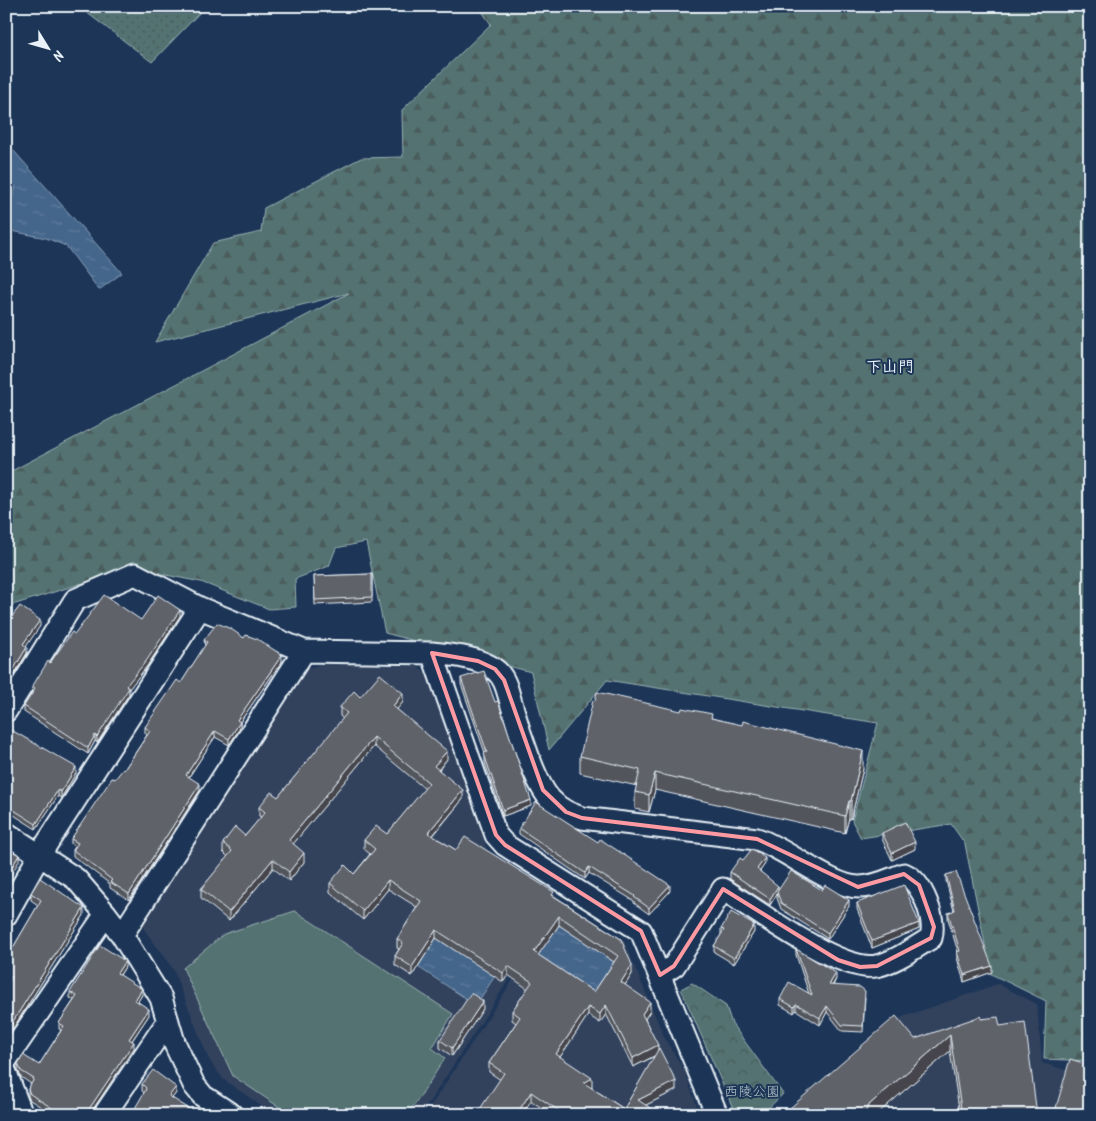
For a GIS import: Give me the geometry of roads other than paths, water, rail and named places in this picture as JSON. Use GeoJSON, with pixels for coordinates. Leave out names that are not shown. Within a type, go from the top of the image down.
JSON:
{"type":"FeatureCollection","features":[{"type":"Feature","properties":{"kind":"street"},"geometry":{"type":"LineString","coordinates":[[6,711],[76,600],[135,574],[200,608],[304,651],[432,653],[478,661],[495,669],[504,680],[515,719],[543,790],[551,801],[566,812],[582,818],[757,839],[771,843],[843,884],[858,887],[871,886],[904,874],[913,878],[920,885],[934,928],[931,938],[903,954],[877,966],[860,967],[838,960],[723,889],[674,966],[660,975]]}},
{"type":"Feature","properties":{"kind":"street"},"geometry":{"type":"LineString","coordinates":[[6,915],[40,854],[200,608]]}},
{"type":"Feature","properties":{"kind":"street"},"geometry":{"type":"LineString","coordinates":[[122,935],[304,651]]}},
{"type":"Feature","properties":{"kind":"street"},"geometry":{"type":"LineString","coordinates":[[432,653],[496,835],[505,845],[641,931],[716,1115]]}},
{"type":"Feature","properties":{"kind":"street"},"geometry":{"type":"LineString","coordinates":[[6,833],[76,879],[106,914],[122,935],[161,998],[174,1042],[194,1085],[203,1096],[232,1115]]}},
{"type":"Feature","properties":{"kind":"street"},"geometry":{"type":"LineString","coordinates":[[6,1060],[106,914]]}},
{"type":"Feature","properties":{"kind":"street"},"geometry":{"type":"LineString","coordinates":[[104,1115],[168,1020]]}},
{"type":"Feature","properties":{"kind":"street"},"geometry":{"type":"LineString","coordinates":[[6,1074],[22,1115]]}},
{"type":"Feature","properties":{"kind":"water"},"geometry":{"type":"Polygon","coordinates":[[[6,142],[122,273],[99,290],[66,246],[46,238],[6,230],[6,217],[16,187],[6,183],[6,142]]]}},
{"type":"Feature","properties":{"kind":"water"},"geometry":{"type":"Polygon","coordinates":[[[559,925],[618,964],[594,1001],[534,961],[559,925]]]}},
{"type":"Feature","properties":{"kind":"water"},"geometry":{"type":"Polygon","coordinates":[[[436,938],[495,976],[476,1005],[418,967],[436,938]]]}},
{"type":"Feature","properties":{"kind":"district","name":"下山門"},"geometry":{"type":"Point","coordinates":[890,366]}},
{"type":"Feature","properties":{"kind":"park label","name":"西陵公園"},"geometry":{"type":"Point","coordinates":[752,1091]}}]}
